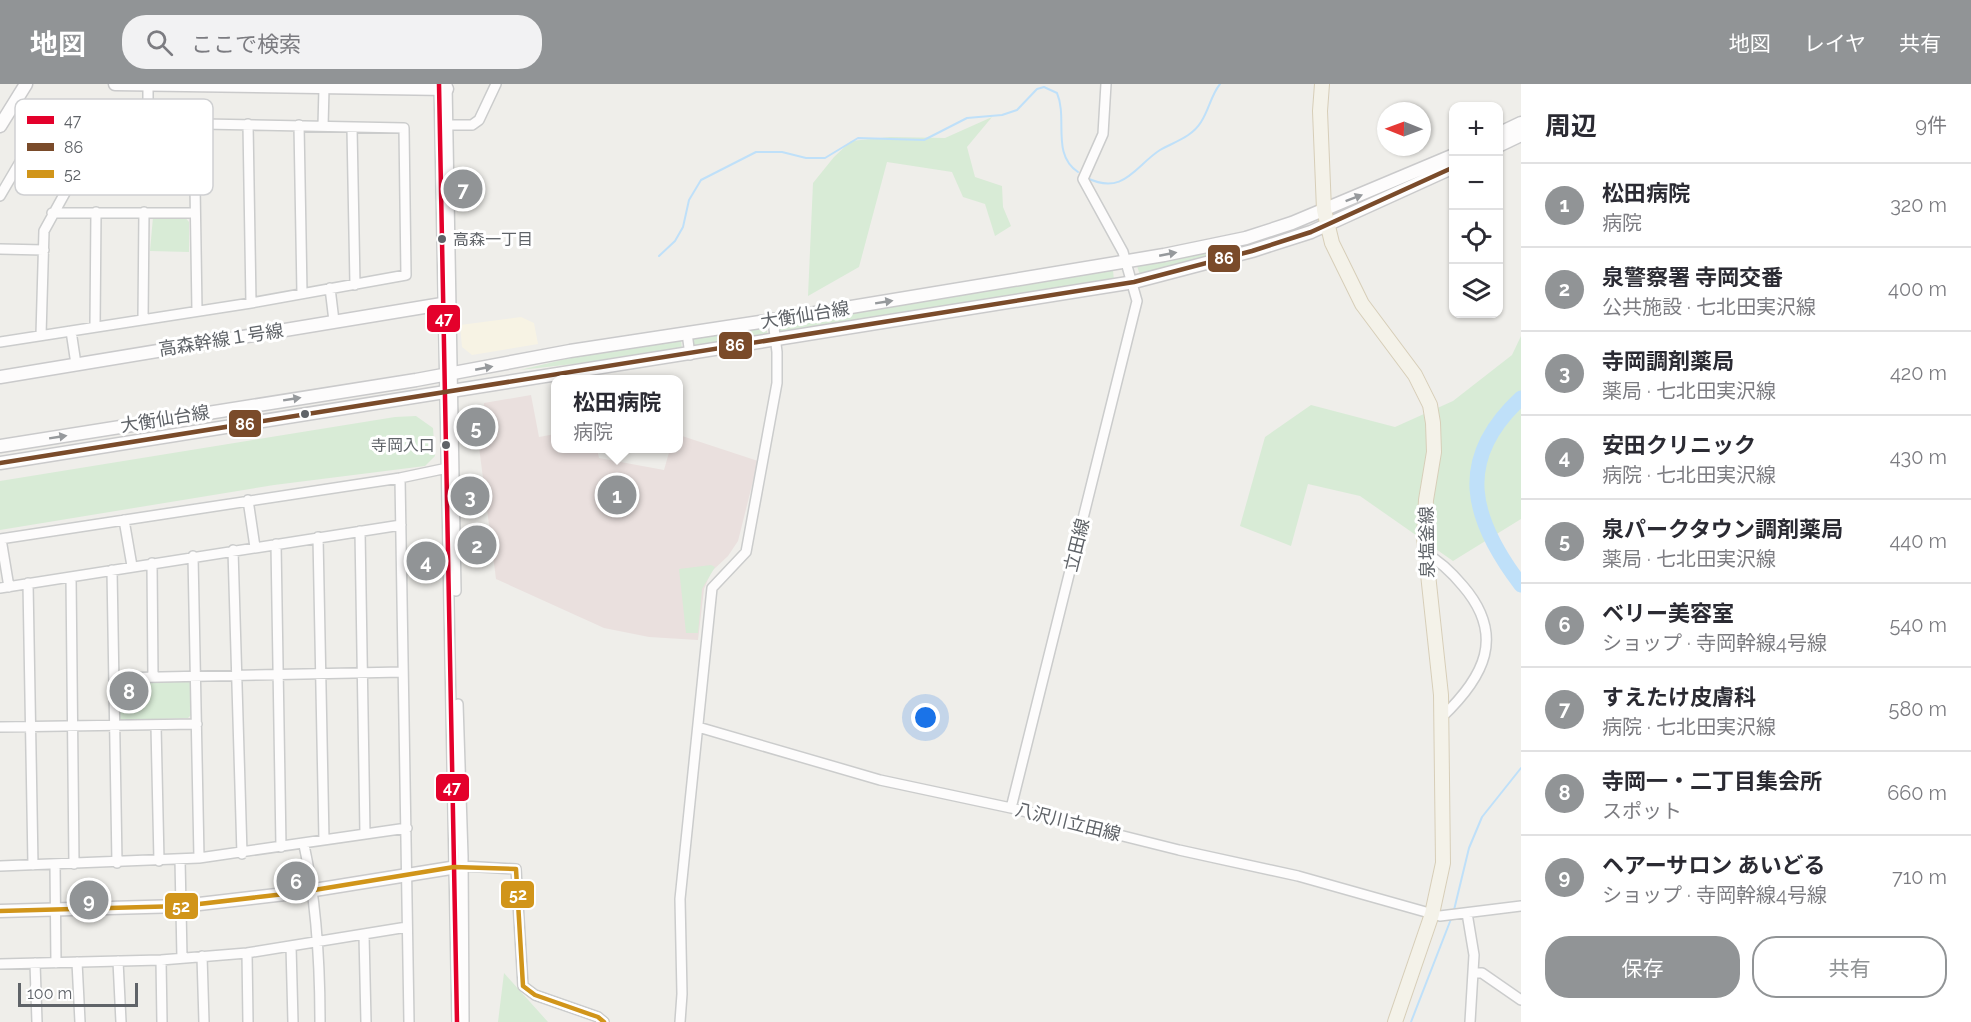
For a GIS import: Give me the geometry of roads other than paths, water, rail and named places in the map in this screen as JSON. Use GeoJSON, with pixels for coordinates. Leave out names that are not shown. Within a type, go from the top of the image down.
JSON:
{"type":"FeatureCollection","features":[{"type":"Feature","properties":{"kind":"main road"},"geometry":{"type":"LineString","coordinates":[[17,99],[26,84]]}},
{"type":"Feature","properties":{"kind":"main road"},"geometry":{"type":"LineString","coordinates":[[114,84],[443,86]]}},
{"type":"Feature","properties":{"kind":"main road","name":"泉塩釜線"},"geometry":{"type":"LineString","coordinates":[[1322,84],[1326,225],[1362,304],[1406,361],[1430,405],[1434,452],[1426,500],[1425,553],[1439,667],[1442,717],[1443,863],[1436,915],[1395,1022]]}},
{"type":"Feature","properties":{"kind":"main road"},"geometry":{"type":"LineString","coordinates":[[0,126],[15,102]]}},
{"type":"Feature","properties":{"kind":"main road"},"geometry":{"type":"LineString","coordinates":[[1503,132],[1521,123]]}},
{"type":"Feature","properties":{"kind":"main road"},"geometry":{"type":"LineString","coordinates":[[1503,144],[1521,135]]}},
{"type":"Feature","properties":{"kind":"main road","name":"大衡仙台線"},"geometry":{"type":"LineString","coordinates":[[0,446],[448,375],[570,351],[772,321],[1127,262],[1246,238],[1324,210],[1452,156]]}},
{"type":"Feature","properties":{"kind":"main road","name":"大衡仙台線"},"geometry":{"type":"LineString","coordinates":[[553,375],[1134,282],[1252,251],[1326,225],[1449,169]]}},
{"type":"Feature","properties":{"kind":"main road","name":"高森幹線１号線"},"geometry":{"type":"LineString","coordinates":[[0,377],[442,304]]}},
{"type":"Feature","properties":{"kind":"main road","name":"大衡仙台線"},"geometry":{"type":"LineString","coordinates":[[0,463],[551,375]]}},
{"type":"Feature","properties":{"kind":"main road"},"geometry":{"type":"LineString","coordinates":[[0,911],[182,906],[314,890],[458,867]]}},
{"type":"Feature","properties":{"kind":"street"},"geometry":{"type":"LineString","coordinates":[[448,125],[472,125],[479,120],[486,99],[496,84]]}},
{"type":"Feature","properties":{"kind":"street","name":"立田線"},"geometry":{"type":"LineString","coordinates":[[1011,808],[1132,330],[1137,301],[1134,282],[1127,262],[1083,179],[1103,134],[1106,84]]}},
{"type":"Feature","properties":{"kind":"street"},"geometry":{"type":"LineString","coordinates":[[443,86],[448,125],[448,375]]}},
{"type":"Feature","properties":{"kind":"street"},"geometry":{"type":"LineString","coordinates":[[443,86],[442,304],[449,391],[458,867],[464,1022]]}},
{"type":"Feature","properties":{"kind":"street"},"geometry":{"type":"LineString","coordinates":[[323,126],[324,87]]}},
{"type":"Feature","properties":{"kind":"street"},"geometry":{"type":"LineString","coordinates":[[0,342],[251,303],[406,275],[404,128],[213,123]]}},
{"type":"Feature","properties":{"kind":"street"},"geometry":{"type":"LineString","coordinates":[[248,124],[251,303]]}},
{"type":"Feature","properties":{"kind":"street"},"geometry":{"type":"LineString","coordinates":[[299,125],[303,293]]}},
{"type":"Feature","properties":{"kind":"street"},"geometry":{"type":"LineString","coordinates":[[352,128],[355,285]]}},
{"type":"Feature","properties":{"kind":"street"},"geometry":{"type":"LineString","coordinates":[[0,196],[15,171]]}},
{"type":"Feature","properties":{"kind":"street"},"geometry":{"type":"LineString","coordinates":[[41,335],[44,231],[62,195]]}},
{"type":"Feature","properties":{"kind":"street"},"geometry":{"type":"LineString","coordinates":[[195,195],[197,311]]}},
{"type":"Feature","properties":{"kind":"street"},"geometry":{"type":"LineString","coordinates":[[95,327],[96,212]]}},
{"type":"Feature","properties":{"kind":"street"},"geometry":{"type":"LineString","coordinates":[[143,319],[144,212]]}},
{"type":"Feature","properties":{"kind":"street"},"geometry":{"type":"LineString","coordinates":[[52,213],[195,213]]}},
{"type":"Feature","properties":{"kind":"street"},"geometry":{"type":"LineString","coordinates":[[0,249],[44,250]]}},
{"type":"Feature","properties":{"kind":"street"},"geometry":{"type":"LineString","coordinates":[[330,288],[334,321]]}},
{"type":"Feature","properties":{"kind":"street"},"geometry":{"type":"LineString","coordinates":[[680,1022],[682,994],[680,899],[712,588],[746,552],[777,383],[776,341],[772,321]]}},
{"type":"Feature","properties":{"kind":"street"},"geometry":{"type":"LineString","coordinates":[[71,331],[76,364]]}},
{"type":"Feature","properties":{"kind":"street"},"geometry":{"type":"LineString","coordinates":[[687,333],[690,354]]}},
{"type":"Feature","properties":{"kind":"street"},"geometry":{"type":"LineString","coordinates":[[400,525],[4,587],[1,539],[400,478],[451,467]]}},
{"type":"Feature","properties":{"kind":"street"},"geometry":{"type":"LineString","coordinates":[[400,478],[409,1022]]}},
{"type":"Feature","properties":{"kind":"street"},"geometry":{"type":"LineString","coordinates":[[248,500],[255,547]]}},
{"type":"Feature","properties":{"kind":"street"},"geometry":{"type":"LineString","coordinates":[[124,520],[132,566]]}},
{"type":"Feature","properties":{"kind":"street"},"geometry":{"type":"LineString","coordinates":[[360,531],[365,834]]}},
{"type":"Feature","properties":{"kind":"street"},"geometry":{"type":"LineString","coordinates":[[318,537],[324,840]]}},
{"type":"Feature","properties":{"kind":"street"},"geometry":{"type":"LineString","coordinates":[[276,543],[281,847]]}},
{"type":"Feature","properties":{"kind":"street"},"geometry":{"type":"LineString","coordinates":[[233,550],[242,854]]}},
{"type":"Feature","properties":{"kind":"street"},"geometry":{"type":"LineString","coordinates":[[1425,553],[1458,580],[1477,603],[1485,625],[1488,645],[1483,662],[1472,680],[1442,717]]}},
{"type":"Feature","properties":{"kind":"street"},"geometry":{"type":"LineString","coordinates":[[193,556],[199,858]]}},
{"type":"Feature","properties":{"kind":"street"},"geometry":{"type":"LineString","coordinates":[[152,563],[153,677]]}},
{"type":"Feature","properties":{"kind":"street"},"geometry":{"type":"LineString","coordinates":[[112,570],[117,863]]}},
{"type":"Feature","properties":{"kind":"street"},"geometry":{"type":"LineString","coordinates":[[70,577],[74,864]]}},
{"type":"Feature","properties":{"kind":"street"},"geometry":{"type":"LineString","coordinates":[[28,583],[33,865]]}},
{"type":"Feature","properties":{"kind":"street"},"geometry":{"type":"LineString","coordinates":[[114,678],[403,672]]}},
{"type":"Feature","properties":{"kind":"street"},"geometry":{"type":"LineString","coordinates":[[0,727],[197,724]]}},
{"type":"Feature","properties":{"kind":"street"},"geometry":{"type":"LineString","coordinates":[[156,726],[159,861]]}},
{"type":"Feature","properties":{"kind":"street","name":"八沢川立田線"},"geometry":{"type":"LineString","coordinates":[[698,728],[880,780],[1011,808],[1179,850],[1298,876],[1436,915],[1464,914],[1521,906]]}},
{"type":"Feature","properties":{"kind":"street"},"geometry":{"type":"LineString","coordinates":[[0,866],[180,860],[242,854],[407,828]]}},
{"type":"Feature","properties":{"kind":"street"},"geometry":{"type":"LineString","coordinates":[[304,845],[314,890],[319,942],[320,1022]]}},
{"type":"Feature","properties":{"kind":"street"},"geometry":{"type":"LineString","coordinates":[[180,860],[182,958]]}},
{"type":"Feature","properties":{"kind":"street"},"geometry":{"type":"LineString","coordinates":[[55,864],[56,963]]}},
{"type":"Feature","properties":{"kind":"street"},"geometry":{"type":"LineString","coordinates":[[457,1022],[458,867]]}},
{"type":"Feature","properties":{"kind":"street"},"geometry":{"type":"LineString","coordinates":[[458,867],[516,869],[523,986],[535,996],[598,1017],[604,1022]]}},
{"type":"Feature","properties":{"kind":"street"},"geometry":{"type":"LineString","coordinates":[[1464,914],[1474,973],[1470,1022]]}},
{"type":"Feature","properties":{"kind":"street"},"geometry":{"type":"LineString","coordinates":[[0,964],[161,960],[247,953],[407,927]]}},
{"type":"Feature","properties":{"kind":"street"},"geometry":{"type":"LineString","coordinates":[[364,935],[366,1022]]}},
{"type":"Feature","properties":{"kind":"street"},"geometry":{"type":"LineString","coordinates":[[291,946],[293,1022]]}},
{"type":"Feature","properties":{"kind":"street"},"geometry":{"type":"LineString","coordinates":[[247,953],[248,1022]]}},
{"type":"Feature","properties":{"kind":"street"},"geometry":{"type":"LineString","coordinates":[[202,956],[204,1022]]}},
{"type":"Feature","properties":{"kind":"street"},"geometry":{"type":"LineString","coordinates":[[161,960],[162,1022]]}},
{"type":"Feature","properties":{"kind":"street"},"geometry":{"type":"LineString","coordinates":[[118,961],[121,1022]]}},
{"type":"Feature","properties":{"kind":"street"},"geometry":{"type":"LineString","coordinates":[[34,963],[37,1022]]}},
{"type":"Feature","properties":{"kind":"street"},"geometry":{"type":"LineString","coordinates":[[77,963],[80,1022]]}},
{"type":"Feature","properties":{"kind":"street"},"geometry":{"type":"LineString","coordinates":[[1474,973],[1482,974],[1521,1000]]}},
{"type":"Feature","properties":{"kind":"waterway"},"geometry":{"type":"LineString","coordinates":[[1087,178],[1100,183],[1120,181],[1160,150],[1188,135],[1201,122],[1220,84]]}},
{"type":"Feature","properties":{"kind":"waterway"},"geometry":{"type":"LineString","coordinates":[[659,256],[675,241],[683,227],[689,200],[701,180],[756,152],[782,152],[806,158],[825,158],[858,138],[924,140],[967,118],[1002,115],[1017,110],[1037,89],[1044,87],[1057,93],[1060,103],[1062,146],[1070,165],[1078,172]]}},
{"type":"Feature","properties":{"kind":"waterway"},"geometry":{"type":"LineString","coordinates":[[1521,398],[1500,421],[1486,444],[1478,467],[1477,490],[1481,513],[1490,537],[1521,585]]}},
{"type":"Feature","properties":{"kind":"waterway"},"geometry":{"type":"LineString","coordinates":[[1454,910],[1469,848],[1482,817],[1521,768]]}},
{"type":"Feature","properties":{"kind":"waterway"},"geometry":{"type":"LineString","coordinates":[[1411,1022],[1451,919]]}},
{"type":"Feature","properties":{"kind":"place","name":"すえたけ皮膚科"},"geometry":{"type":"Point","coordinates":[463,189]}},
{"type":"Feature","properties":{"kind":"place","name":"高森一丁目"},"geometry":{"type":"Point","coordinates":[442,239]}},
{"type":"Feature","properties":{"kind":"place","name":"泉パークタウン調剤薬局"},"geometry":{"type":"Point","coordinates":[476,427]}},
{"type":"Feature","properties":{"kind":"place","name":"寺岡入口"},"geometry":{"type":"Point","coordinates":[446,445]}},
{"type":"Feature","properties":{"kind":"place","name":"松田病院"},"geometry":{"type":"Point","coordinates":[617,495]}},
{"type":"Feature","properties":{"kind":"place","name":"寺岡調剤薬局"},"geometry":{"type":"Point","coordinates":[470,496]}},
{"type":"Feature","properties":{"kind":"place","name":"泉警察署 寺岡交番"},"geometry":{"type":"Point","coordinates":[477,545]}},
{"type":"Feature","properties":{"kind":"place","name":"安田クリニック"},"geometry":{"type":"Point","coordinates":[426,561]}},
{"type":"Feature","properties":{"kind":"place","name":"寺岡一・二丁目集会所"},"geometry":{"type":"Point","coordinates":[129,691]}},
{"type":"Feature","properties":{"kind":"place","name":"ベリー美容室"},"geometry":{"type":"Point","coordinates":[296,881]}},
{"type":"Feature","properties":{"kind":"place","name":"ヘアーサロン あいどる"},"geometry":{"type":"Point","coordinates":[89,900]}}]}
